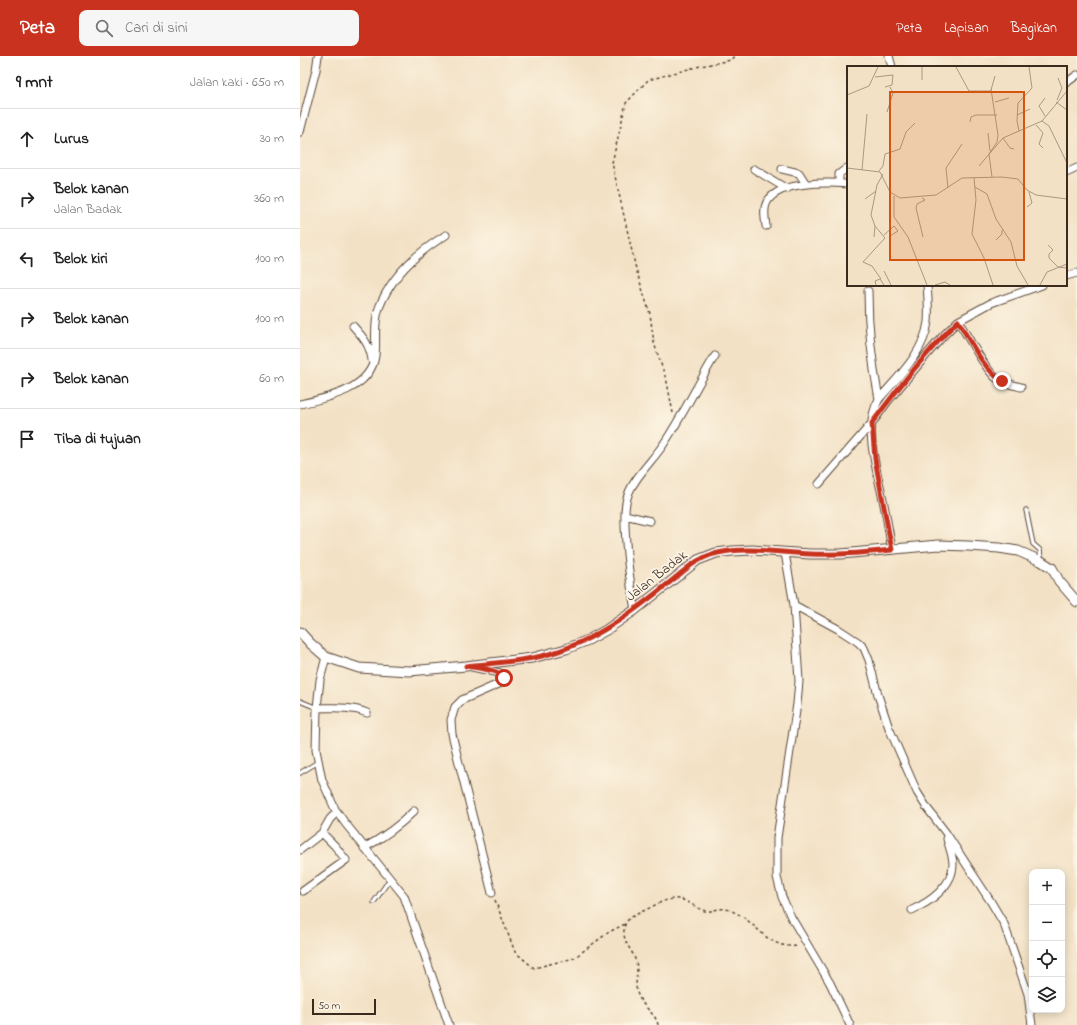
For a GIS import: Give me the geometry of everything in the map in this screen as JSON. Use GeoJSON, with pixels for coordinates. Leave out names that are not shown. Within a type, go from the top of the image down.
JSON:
{"type":"FeatureCollection","features":[{"type":"Feature","properties":{"kind":"street"},"geometry":{"type":"LineString","coordinates":[[300,132],[316,70],[318,56]]}},
{"type":"Feature","properties":{"kind":"street"},"geometry":{"type":"LineString","coordinates":[[889,56],[892,66]]}},
{"type":"Feature","properties":{"kind":"street"},"geometry":{"type":"LineString","coordinates":[[1067,82],[1077,75]]}},
{"type":"Feature","properties":{"kind":"street"},"geometry":{"type":"LineString","coordinates":[[839,183],[840,174],[847,168]]}},
{"type":"Feature","properties":{"kind":"street"},"geometry":{"type":"LineString","coordinates":[[1067,172],[1077,168]]}},
{"type":"Feature","properties":{"kind":"street"},"geometry":{"type":"LineString","coordinates":[[754,169],[787,189]]}},
{"type":"Feature","properties":{"kind":"street"},"geometry":{"type":"LineString","coordinates":[[782,169],[799,173],[806,184]]}},
{"type":"Feature","properties":{"kind":"street"},"geometry":{"type":"LineString","coordinates":[[766,226],[765,210],[767,202],[773,195],[787,189],[806,184],[847,184]]}},
{"type":"Feature","properties":{"kind":"street"},"geometry":{"type":"LineString","coordinates":[[300,404],[346,391],[359,382],[373,364],[375,357],[375,332],[379,307],[391,285],[417,255],[446,235]]}},
{"type":"Feature","properties":{"kind":"street"},"geometry":{"type":"LineString","coordinates":[[1067,276],[1077,272]]}},
{"type":"Feature","properties":{"kind":"street"},"geometry":{"type":"LineString","coordinates":[[892,550],[875,459],[872,423],[873,410],[879,399],[921,347],[928,321],[927,286]]}},
{"type":"Feature","properties":{"kind":"street"},"geometry":{"type":"LineString","coordinates":[[819,484],[872,423],[888,401],[929,352],[958,321],[990,303],[1039,286]]}},
{"type":"Feature","properties":{"kind":"street"},"geometry":{"type":"LineString","coordinates":[[868,290],[871,350],[879,399]]}},
{"type":"Feature","properties":{"kind":"street"},"geometry":{"type":"LineString","coordinates":[[958,321],[995,377],[1021,387]]}},
{"type":"Feature","properties":{"kind":"street"},"geometry":{"type":"LineString","coordinates":[[353,326],[368,344],[373,364]]}},
{"type":"Feature","properties":{"kind":"street"},"geometry":{"type":"LineString","coordinates":[[634,610],[628,565],[625,515],[626,500],[631,487],[655,457],[675,426],[715,356]]}},
{"type":"Feature","properties":{"kind":"street"},"geometry":{"type":"LineString","coordinates":[[625,515],[650,521]]}},
{"type":"Feature","properties":{"kind":"street","name":"Jalan Badak"},"geometry":{"type":"LineString","coordinates":[[300,632],[326,657],[359,668],[385,671],[410,671],[532,658],[566,649],[588,640],[606,630],[690,566],[708,556],[716,553],[752,550],[785,553],[841,554],[938,545],[999,548],[1018,551],[1041,561],[1052,568],[1059,581],[1077,602]]}},
{"type":"Feature","properties":{"kind":"street"},"geometry":{"type":"LineString","coordinates":[[785,553],[794,605],[798,674],[797,704],[778,838],[777,877],[782,897],[806,944],[830,982],[850,1025]]}},
{"type":"Feature","properties":{"kind":"street"},"geometry":{"type":"LineString","coordinates":[[794,605],[838,629],[858,642],[864,648],[889,728],[910,776],[927,808],[946,833],[1004,924],[1028,994],[1032,1025]]}},
{"type":"Feature","properties":{"kind":"street"},"geometry":{"type":"LineString","coordinates":[[326,657],[320,680],[317,708],[316,742],[322,780],[337,812],[364,848],[399,889],[408,905],[449,1025]]}},
{"type":"Feature","properties":{"kind":"street"},"geometry":{"type":"LineString","coordinates":[[466,666],[497,672],[502,674],[504,678],[501,683],[462,700],[455,706],[451,720],[452,734],[458,763],[492,893]]}},
{"type":"Feature","properties":{"kind":"street"},"geometry":{"type":"LineString","coordinates":[[317,708],[350,709],[367,713]]}},
{"type":"Feature","properties":{"kind":"street"},"geometry":{"type":"LineString","coordinates":[[364,848],[387,835],[414,811]]}},
{"type":"Feature","properties":{"kind":"street"},"geometry":{"type":"LineString","coordinates":[[300,850],[322,833],[330,819],[337,812]]}},
{"type":"Feature","properties":{"kind":"street"},"geometry":{"type":"LineString","coordinates":[[303,891],[346,860],[322,833]]}},
{"type":"Feature","properties":{"kind":"street"},"geometry":{"type":"LineString","coordinates":[[912,910],[934,897],[949,878],[953,869],[953,861],[946,833]]}},
{"type":"Feature","properties":{"kind":"lane"},"geometry":{"type":"LineString","coordinates":[[1026,510],[1034,544],[1040,550],[1041,561]]}},
{"type":"Feature","properties":{"kind":"lane"},"geometry":{"type":"LineString","coordinates":[[300,701],[317,708]]}},
{"type":"Feature","properties":{"kind":"lane"},"geometry":{"type":"LineString","coordinates":[[300,772],[318,762]]}},
{"type":"Feature","properties":{"kind":"lane"},"geometry":{"type":"LineString","coordinates":[[374,902],[390,878]]}},
{"type":"Feature","properties":{"kind":"path"},"geometry":{"type":"LineString","coordinates":[[675,426],[667,382],[654,343],[650,314],[636,269],[612,163],[626,103],[648,80],[696,67],[731,60],[734,56]]}},
{"type":"Feature","properties":{"kind":"path"},"geometry":{"type":"LineString","coordinates":[[492,893],[514,952],[534,968],[574,958],[609,932],[625,924],[630,917],[664,901],[673,899],[682,900],[705,911],[724,908],[752,924],[771,941],[780,946],[806,944]]}},
{"type":"Feature","properties":{"kind":"path"},"geometry":{"type":"LineString","coordinates":[[625,924],[625,942],[635,959],[637,970],[636,988],[638,996],[655,1017],[658,1025]]}},
{"type":"Feature","properties":{"kind":"route"},"geometry":{"type":"LineString","coordinates":[[504,678],[502,674],[497,672],[466,666],[544,656],[588,640],[606,630],[634,610],[698,560],[716,553],[752,550],[785,553],[841,554],[892,550],[873,447],[872,423],[888,401],[929,352],[958,321],[986,365],[995,377],[1002,381]]}}]}
